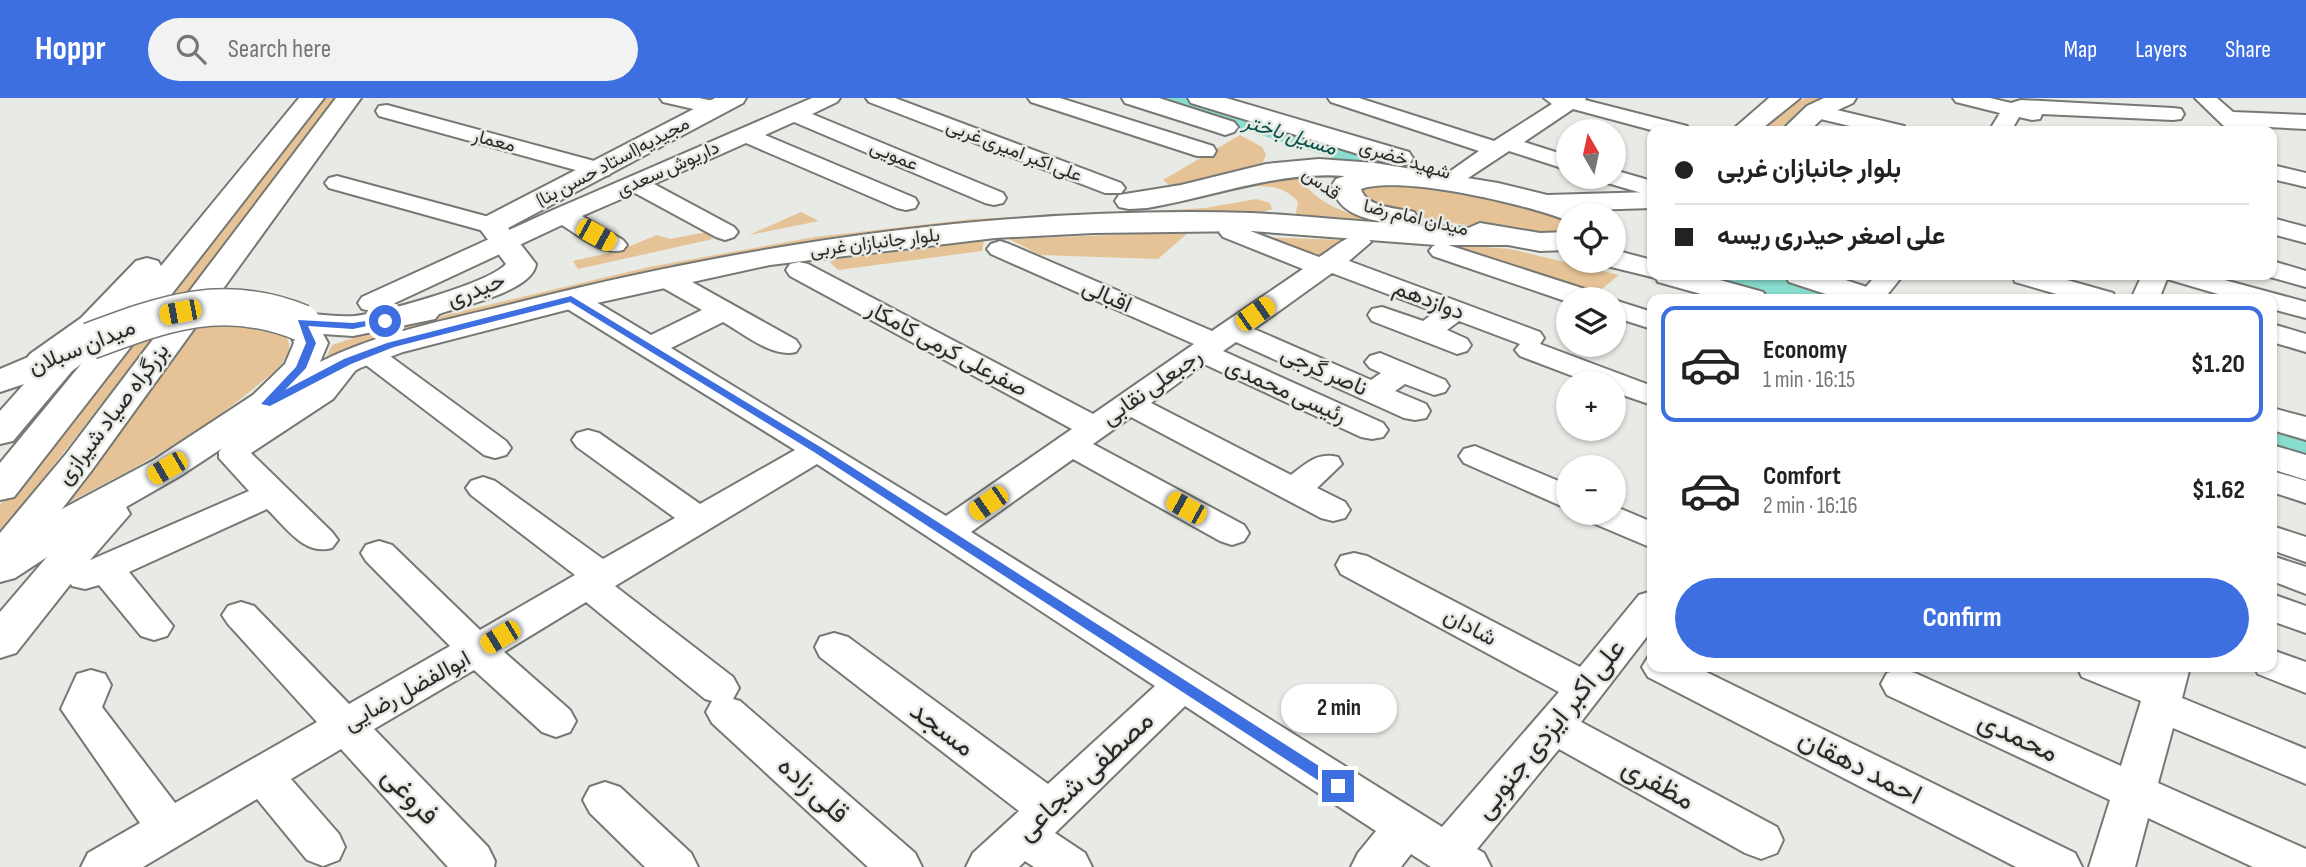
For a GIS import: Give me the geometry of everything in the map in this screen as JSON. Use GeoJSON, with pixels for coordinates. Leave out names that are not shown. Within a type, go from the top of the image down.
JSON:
{"type":"FeatureCollection","features":[{"type":"Feature","properties":{"kind":"main road"},"geometry":{"type":"LineString","coordinates":[[42,361],[93,325],[123,295],[286,98]]}},
{"type":"Feature","properties":{"kind":"main road","name":"بزرگراه صیاد شیرازی"},"geometry":{"type":"LineString","coordinates":[[0,488],[312,98]]}},
{"type":"Feature","properties":{"kind":"main road","name":"بزرگراه صیاد شیرازی"},"geometry":{"type":"LineString","coordinates":[[0,560],[79,462],[349,98]]}},
{"type":"Feature","properties":{"kind":"main road","name":"قدس"},"geometry":{"type":"LineString","coordinates":[[1134,98],[1264,139],[1289,154],[1299,169],[1337,199],[1358,206]]}},
{"type":"Feature","properties":{"kind":"main road","name":"شهید خضری"},"geometry":{"type":"LineString","coordinates":[[1200,98],[1457,176],[1487,191]]}},
{"type":"Feature","properties":{"kind":"main road"},"geometry":{"type":"LineString","coordinates":[[1800,126],[1816,111],[1843,98]]}},
{"type":"Feature","properties":{"kind":"main road"},"geometry":{"type":"LineString","coordinates":[[1749,126],[1775,99]]}},
{"type":"Feature","properties":{"kind":"main road","name":"مجیدیه(استاد حسن بنا)"},"geometry":{"type":"LineString","coordinates":[[498,233],[600,170],[724,103]]}},
{"type":"Feature","properties":{"kind":"main road"},"geometry":{"type":"LineString","coordinates":[[1237,178],[1268,162],[1270,154],[1264,139]]}},
{"type":"Feature","properties":{"kind":"main road","name":"بلوار جانبازان غربی"},"geometry":{"type":"LineString","coordinates":[[302,323],[353,326],[372,304],[631,265],[800,233],[1127,194],[1175,196],[1237,178],[1299,169],[1383,172],[1410,179]]}},
{"type":"Feature","properties":{"kind":"main road","name":"میدان امام رضا"},"geometry":{"type":"LineString","coordinates":[[1556,207],[1487,191],[1410,179],[1365,178],[1350,182],[1345,188],[1358,206],[1393,216],[1506,237],[1556,243]]}},
{"type":"Feature","properties":{"kind":"main road"},"geometry":{"type":"LineString","coordinates":[[1127,194],[1193,204],[1250,191],[1272,195],[1282,207],[1279,213],[1261,219],[1202,221]]}},
{"type":"Feature","properties":{"kind":"main road"},"geometry":{"type":"LineString","coordinates":[[1618,203],[1647,200]]}},
{"type":"Feature","properties":{"kind":"main road","name":"بلوار جانبازان غربی"},"geometry":{"type":"LineString","coordinates":[[266,404],[391,345],[571,299],[770,256],[995,229],[1202,221],[1436,236],[1506,237]]}},
{"type":"Feature","properties":{"kind":"main road"},"geometry":{"type":"LineString","coordinates":[[1626,221],[1647,227]]}},
{"type":"Feature","properties":{"kind":"main road","name":"حیدری"},"geometry":{"type":"LineString","coordinates":[[372,304],[496,285],[520,271],[522,264],[498,233]]}},
{"type":"Feature","properties":{"kind":"main road"},"geometry":{"type":"LineString","coordinates":[[1626,248],[1647,246]]}},
{"type":"Feature","properties":{"kind":"main road"},"geometry":{"type":"LineString","coordinates":[[1626,262],[1647,269]]}},
{"type":"Feature","properties":{"kind":"main road"},"geometry":{"type":"LineString","coordinates":[[1686,280],[1735,294]]}},
{"type":"Feature","properties":{"kind":"main road"},"geometry":{"type":"LineString","coordinates":[[1815,280],[1855,294]]}},
{"type":"Feature","properties":{"kind":"main road","name":"میدان سبلان"},"geometry":{"type":"LineString","coordinates":[[0,382],[90,341],[164,315],[219,306],[259,306],[282,312],[302,323]]}},
{"type":"Feature","properties":{"kind":"main road"},"geometry":{"type":"LineString","coordinates":[[0,568],[76,518],[167,468],[266,404],[300,368],[311,343],[302,323]]}},
{"type":"Feature","properties":{"kind":"main road"},"geometry":{"type":"LineString","coordinates":[[0,433],[69,356],[90,341]]}},
{"type":"Feature","properties":{"kind":"main road"},"geometry":{"type":"LineString","coordinates":[[2277,420],[2306,429]]}},
{"type":"Feature","properties":{"kind":"main road"},"geometry":{"type":"LineString","coordinates":[[2277,459],[2306,468]]}},
{"type":"Feature","properties":{"kind":"main road"},"geometry":{"type":"LineString","coordinates":[[0,642],[69,557],[106,517],[167,468]]}},
{"type":"Feature","properties":{"kind":"street"},"geometry":{"type":"LineString","coordinates":[[670,98],[724,103]]}},
{"type":"Feature","properties":{"kind":"street","name":"داریوش سعدی"},"geometry":{"type":"LineString","coordinates":[[372,304],[498,233],[562,215],[830,98]]}},
{"type":"Feature","properties":{"kind":"street","name":"علی اکبر امیری غربی"},"geometry":{"type":"LineString","coordinates":[[876,98],[1127,194]]}},
{"type":"Feature","properties":{"kind":"street"},"geometry":{"type":"LineString","coordinates":[[1038,98],[1205,151]]}},
{"type":"Feature","properties":{"kind":"street"},"geometry":{"type":"LineString","coordinates":[[1338,98],[1428,127],[1556,160]]}},
{"type":"Feature","properties":{"kind":"street"},"geometry":{"type":"LineString","coordinates":[[1963,98],[2082,126]]}},
{"type":"Feature","properties":{"kind":"street"},"geometry":{"type":"LineString","coordinates":[[2205,98],[2234,124],[2306,122]]}},
{"type":"Feature","properties":{"kind":"street"},"geometry":{"type":"LineString","coordinates":[[1457,176],[1567,99],[1661,126]]}},
{"type":"Feature","properties":{"kind":"street"},"geometry":{"type":"LineString","coordinates":[[2003,126],[2013,110],[2033,105],[2173,114]]}},
{"type":"Feature","properties":{"kind":"street","name":"معمار"},"geometry":{"type":"LineString","coordinates":[[387,111],[600,170]]}},
{"type":"Feature","properties":{"kind":"street"},"geometry":{"type":"LineString","coordinates":[[1816,111],[1876,126]]}},
{"type":"Feature","properties":{"kind":"street","name":"عمویی"},"geometry":{"type":"LineString","coordinates":[[794,114],[994,198]]}},
{"type":"Feature","properties":{"kind":"street"},"geometry":{"type":"LineString","coordinates":[[1428,127],[1447,116]]}},
{"type":"Feature","properties":{"kind":"street"},"geometry":{"type":"LineString","coordinates":[[746,135],[906,203]]}},
{"type":"Feature","properties":{"kind":"street"},"geometry":{"type":"LineString","coordinates":[[1626,181],[1647,188]]}},
{"type":"Feature","properties":{"kind":"street"},"geometry":{"type":"LineString","coordinates":[[337,183],[498,233]]}},
{"type":"Feature","properties":{"kind":"street"},"geometry":{"type":"LineString","coordinates":[[635,183],[725,232]]}},
{"type":"Feature","properties":{"kind":"street"},"geometry":{"type":"LineString","coordinates":[[562,215],[614,244]]}},
{"type":"Feature","properties":{"kind":"street"},"geometry":{"type":"LineString","coordinates":[[2277,227],[2306,235]]}},
{"type":"Feature","properties":{"kind":"street","name":"دوازدهم"},"geometry":{"type":"LineString","coordinates":[[1232,232],[1454,310],[1647,394]]}},
{"type":"Feature","properties":{"kind":"street","name":"رجبعلی نقابی"},"geometry":{"type":"LineString","coordinates":[[946,533],[1358,242]]}},
{"type":"Feature","properties":{"kind":"street","name":"اقبالی"},"geometry":{"type":"LineString","coordinates":[[1000,249],[1216,342]]}},
{"type":"Feature","properties":{"kind":"street"},"geometry":{"type":"LineString","coordinates":[[1442,251],[1556,289]]}},
{"type":"Feature","properties":{"kind":"street","name":"صفرعلی کرمی کامکار"},"geometry":{"type":"LineString","coordinates":[[799,270],[1083,436]]}},
{"type":"Feature","properties":{"kind":"street"},"geometry":{"type":"LineString","coordinates":[[2277,271],[2306,279]]}},
{"type":"Feature","properties":{"kind":"street"},"geometry":{"type":"LineString","coordinates":[[667,279],[786,346]]}},
{"type":"Feature","properties":{"kind":"street"},"geometry":{"type":"LineString","coordinates":[[1874,294],[1886,280]]}},
{"type":"Feature","properties":{"kind":"street"},"geometry":{"type":"LineString","coordinates":[[2038,280],[2086,294]]}},
{"type":"Feature","properties":{"kind":"street"},"geometry":{"type":"LineString","coordinates":[[2154,285],[2225,294]]}},
{"type":"Feature","properties":{"kind":"street"},"geometry":{"type":"LineString","coordinates":[[571,299],[818,450],[1405,829],[1458,860]]}},
{"type":"Feature","properties":{"kind":"street"},"geometry":{"type":"LineString","coordinates":[[2277,302],[2306,310]]}},
{"type":"Feature","properties":{"kind":"street"},"geometry":{"type":"LineString","coordinates":[[650,347],[723,310]]}},
{"type":"Feature","properties":{"kind":"street"},"geometry":{"type":"LineString","coordinates":[[1427,332],[1454,310]]}},
{"type":"Feature","properties":{"kind":"street"},"geometry":{"type":"LineString","coordinates":[[1626,312],[1647,319]]}},
{"type":"Feature","properties":{"kind":"street"},"geometry":{"type":"LineString","coordinates":[[1382,315],[1457,345]]}},
{"type":"Feature","properties":{"kind":"street"},"geometry":{"type":"LineString","coordinates":[[2277,334],[2306,343]]}},
{"type":"Feature","properties":{"kind":"street","name":"ناصر گرجی"},"geometry":{"type":"LineString","coordinates":[[1216,342],[1373,393],[1415,411]]}},
{"type":"Feature","properties":{"kind":"street","name":"رئیسی محمدی"},"geometry":{"type":"LineString","coordinates":[[1216,342],[1371,430]]}},
{"type":"Feature","properties":{"kind":"street"},"geometry":{"type":"LineString","coordinates":[[320,540],[235,458],[235,452],[322,393],[359,358],[495,447]]}},
{"type":"Feature","properties":{"kind":"street"},"geometry":{"type":"LineString","coordinates":[[1373,393],[1391,367],[1434,386]]}},
{"type":"Feature","properties":{"kind":"street"},"geometry":{"type":"LineString","coordinates":[[1129,404],[1333,510]]}},
{"type":"Feature","properties":{"kind":"street"},"geometry":{"type":"LineString","coordinates":[[1083,436],[1232,533]]}},
{"type":"Feature","properties":{"kind":"street"},"geometry":{"type":"LineString","coordinates":[[588,440],[699,519]]}},
{"type":"Feature","properties":{"kind":"street","name":"ابوالفضل رضایی"},"geometry":{"type":"LineString","coordinates":[[113,865],[343,726],[478,651],[818,450]]}},
{"type":"Feature","properties":{"kind":"street"},"geometry":{"type":"LineString","coordinates":[[1475,457],[1556,493]]}},
{"type":"Feature","properties":{"kind":"street"},"geometry":{"type":"LineString","coordinates":[[1294,489],[1326,464]]}},
{"type":"Feature","properties":{"kind":"street"},"geometry":{"type":"LineString","coordinates":[[2277,483],[2306,492]]}},
{"type":"Feature","properties":{"kind":"street","name":"قلی زاده"},"geometry":{"type":"LineString","coordinates":[[482,488],[595,581],[899,867]]}},
{"type":"Feature","properties":{"kind":"street"},"geometry":{"type":"LineString","coordinates":[[155,626],[95,572],[271,494]]}},
{"type":"Feature","properties":{"kind":"street"},"geometry":{"type":"LineString","coordinates":[[1626,524],[1647,534]]}},
{"type":"Feature","properties":{"kind":"street"},"geometry":{"type":"LineString","coordinates":[[2277,540],[2306,550]]}},
{"type":"Feature","properties":{"kind":"street"},"geometry":{"type":"LineString","coordinates":[[379,553],[478,651],[556,721]]}},
{"type":"Feature","properties":{"kind":"street","name":"شادان"},"geometry":{"type":"LineString","coordinates":[[1354,565],[1586,688]]}},
{"type":"Feature","properties":{"kind":"street"},"geometry":{"type":"LineString","coordinates":[[2277,570],[2306,581]]}},
{"type":"Feature","properties":{"kind":"street"},"geometry":{"type":"LineString","coordinates":[[2277,609],[2306,620]]}},
{"type":"Feature","properties":{"kind":"street","name":"فروغی"},"geometry":{"type":"LineString","coordinates":[[241,615],[472,861],[471,867]]}},
{"type":"Feature","properties":{"kind":"street","name":"علی اکبر ایزدی جنوبی"},"geometry":{"type":"LineString","coordinates":[[1458,860],[1586,688],[1635,653],[1647,618]]}},
{"type":"Feature","properties":{"kind":"street","name":"مسجد"},"geometry":{"type":"LineString","coordinates":[[834,648],[1036,822],[1069,867]]}},
{"type":"Feature","properties":{"kind":"street"},"geometry":{"type":"LineString","coordinates":[[2277,666],[2306,678]]}},
{"type":"Feature","properties":{"kind":"street","name":"احمد دهقان"},"geometry":{"type":"LineString","coordinates":[[1672,672],[2059,867]]}},
{"type":"Feature","properties":{"kind":"street"},"geometry":{"type":"LineString","coordinates":[[2112,672],[2164,688],[2306,767]]}},
{"type":"Feature","properties":{"kind":"street","name":"محمدی"},"geometry":{"type":"LineString","coordinates":[[1901,684],[2298,867]]}},
{"type":"Feature","properties":{"kind":"street"},"geometry":{"type":"LineString","coordinates":[[91,685],[81,709],[169,829]]}},
{"type":"Feature","properties":{"kind":"street","name":"مصطفی شجاعی"},"geometry":{"type":"LineString","coordinates":[[989,867],[1182,685]]}},
{"type":"Feature","properties":{"kind":"street"},"geometry":{"type":"LineString","coordinates":[[2112,867],[2164,688]]}},
{"type":"Feature","properties":{"kind":"street","name":"مظفری"},"geometry":{"type":"LineString","coordinates":[[1555,727],[1761,840]]}},
{"type":"Feature","properties":{"kind":"street"},"geometry":{"type":"LineString","coordinates":[[262,775],[323,847]]}},
{"type":"Feature","properties":{"kind":"street"},"geometry":{"type":"LineString","coordinates":[[606,800],[675,867]]}},
{"type":"Feature","properties":{"kind":"street"},"geometry":{"type":"LineString","coordinates":[[1374,867],[1405,829]]}},
{"type":"Feature","properties":{"kind":"shaded area"},"geometry":{"type":"Polygon","coordinates":[[[325,98],[336,98],[183,302],[159,308],[192,269],[325,98]]]}},
{"type":"Feature","properties":{"kind":"shaded area"},"geometry":{"type":"Polygon","coordinates":[[[1806,98],[1830,98],[1807,108],[1782,126],[1764,126],[1791,105],[1806,98]]]}},
{"type":"Feature","properties":{"kind":"shaded area"},"geometry":{"type":"Polygon","coordinates":[[[1240,135],[1262,147],[1266,154],[1263,162],[1175,190],[1163,180],[1240,135]]]}},
{"type":"Feature","properties":{"kind":"shaded area"},"geometry":{"type":"Polygon","coordinates":[[[1297,174],[1323,201],[1340,210],[1377,221],[1433,229],[1287,218],[1296,213],[1298,202],[1287,192],[1273,187],[1242,188],[1180,202],[1229,187],[1297,174]]]}},
{"type":"Feature","properties":{"kind":"shaded area"},"geometry":{"type":"Polygon","coordinates":[[[1365,182],[1463,191],[1556,213],[1556,235],[1489,229],[1379,210],[1354,188],[1365,182]]]}},
{"type":"Feature","properties":{"kind":"shaded area"},"geometry":{"type":"Polygon","coordinates":[[[1256,199],[1270,203],[1272,209],[1258,214],[954,225],[372,343],[326,358],[332,345],[369,333],[649,267],[815,237],[973,219],[1205,208],[1256,199]]]}},
{"type":"Feature","properties":{"kind":"shaded area"},"geometry":{"type":"Polygon","coordinates":[[[801,212],[819,221],[749,235],[801,212]]]}},
{"type":"Feature","properties":{"kind":"shaded area"},"geometry":{"type":"Polygon","coordinates":[[[707,232],[713,239],[578,269],[573,261],[618,251],[657,235],[670,239],[707,232]]]}},
{"type":"Feature","properties":{"kind":"shaded area"},"geometry":{"type":"Polygon","coordinates":[[[1189,232],[1158,259],[1040,255],[1009,239],[1189,232]]]}},
{"type":"Feature","properties":{"kind":"shaded area"},"geometry":{"type":"Polygon","coordinates":[[[1256,237],[1345,240],[1317,256],[1256,237]]]}},
{"type":"Feature","properties":{"kind":"shaded area"},"geometry":{"type":"Polygon","coordinates":[[[984,241],[982,251],[838,270],[828,260],[984,241]]]}},
{"type":"Feature","properties":{"kind":"shaded area"},"geometry":{"type":"Polygon","coordinates":[[[1432,243],[1510,249],[1556,260],[1556,273],[1619,275],[1604,287],[1559,287],[1432,243]]]}},
{"type":"Feature","properties":{"kind":"shaded area"},"geometry":{"type":"Polygon","coordinates":[[[220,316],[285,335],[288,352],[277,369],[185,438],[63,505],[199,317],[220,316]]]}},
{"type":"Feature","properties":{"kind":"shaded area"},"geometry":{"type":"Polygon","coordinates":[[[165,323],[0,532],[0,505],[143,330],[165,323]]]}},
{"type":"Feature","properties":{"kind":"waterway","name":"مسیل باختر"},"geometry":{"type":"LineString","coordinates":[[1171,98],[1369,160]]}},
{"type":"Feature","properties":{"kind":"waterway","name":"مسیل باختر"},"geometry":{"type":"LineString","coordinates":[[1755,280],[1800,294]]}},
{"type":"Feature","properties":{"kind":"waterway","name":"مسیل باختر"},"geometry":{"type":"LineString","coordinates":[[2277,435],[2306,444]]}},
{"type":"Feature","properties":{"kind":"route"},"geometry":{"type":"LineString","coordinates":[[385,321],[353,326],[302,323],[311,343],[300,368],[266,404],[348,362],[391,345],[571,299],[818,450],[1338,786]]}}]}
